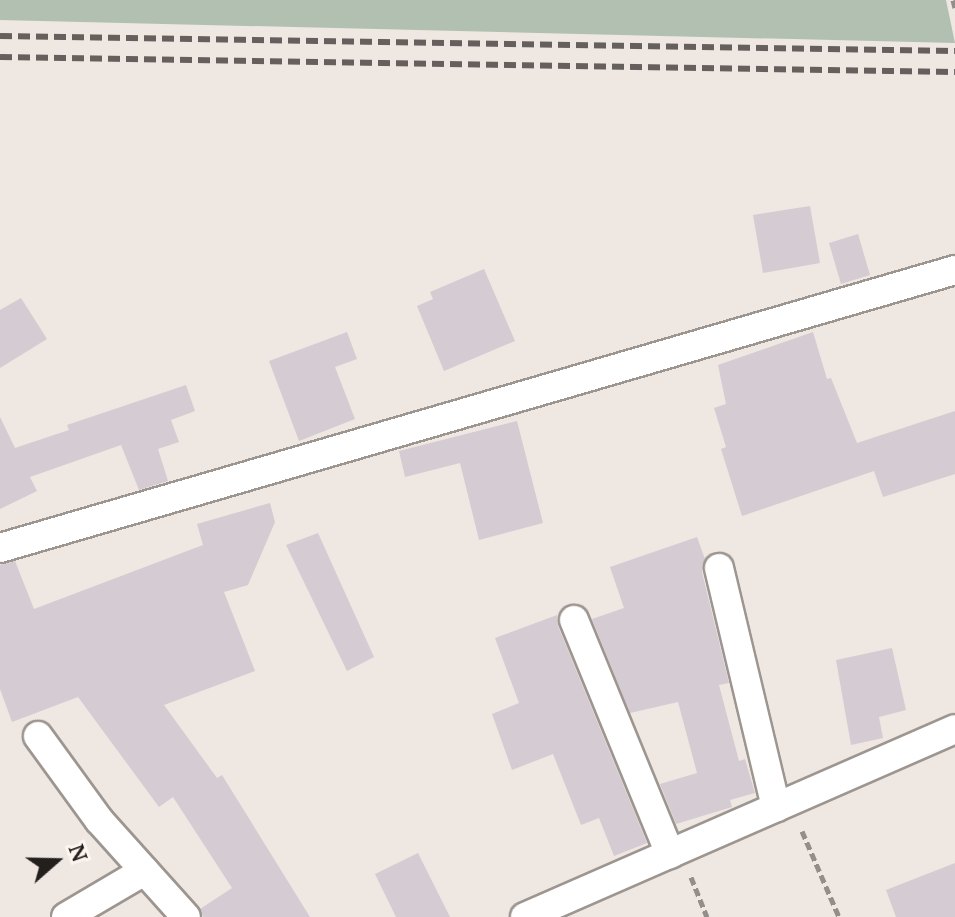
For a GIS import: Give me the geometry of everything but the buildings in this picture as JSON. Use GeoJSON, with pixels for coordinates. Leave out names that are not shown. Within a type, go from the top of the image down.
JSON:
{"type":"FeatureCollection","features":[{"type":"Feature","properties":{"kind":"street"},"geometry":{"type":"LineString","coordinates":[[0,548],[955,270]]}},
{"type":"Feature","properties":{"kind":"street"},"geometry":{"type":"LineString","coordinates":[[719,568],[782,804]]}},
{"type":"Feature","properties":{"kind":"street"},"geometry":{"type":"LineString","coordinates":[[574,620],[675,852]]}},
{"type":"Feature","properties":{"kind":"street"},"geometry":{"type":"LineString","coordinates":[[525,917],[955,729]]}},
{"type":"Feature","properties":{"kind":"street"},"geometry":{"type":"LineString","coordinates":[[38,736],[99,820],[186,917]]}},
{"type":"Feature","properties":{"kind":"street"},"geometry":{"type":"LineString","coordinates":[[66,917],[144,871]]}},
{"type":"Feature","properties":{"kind":"path"},"geometry":{"type":"LineString","coordinates":[[953,0],[955,8]]}},
{"type":"Feature","properties":{"kind":"path"},"geometry":{"type":"LineString","coordinates":[[782,804],[839,917]]}},
{"type":"Feature","properties":{"kind":"path"},"geometry":{"type":"LineString","coordinates":[[675,852],[707,917]]}},
{"type":"Feature","properties":{"kind":"green space"},"geometry":{"type":"Polygon","coordinates":[[[0,0],[946,0],[955,43],[0,20],[0,0]]]}},
{"type":"Feature","properties":{"kind":"railway"},"geometry":{"type":"LineString","coordinates":[[0,36],[955,51]]}},
{"type":"Feature","properties":{"kind":"railway"},"geometry":{"type":"LineString","coordinates":[[0,57],[955,72]]}}]}
